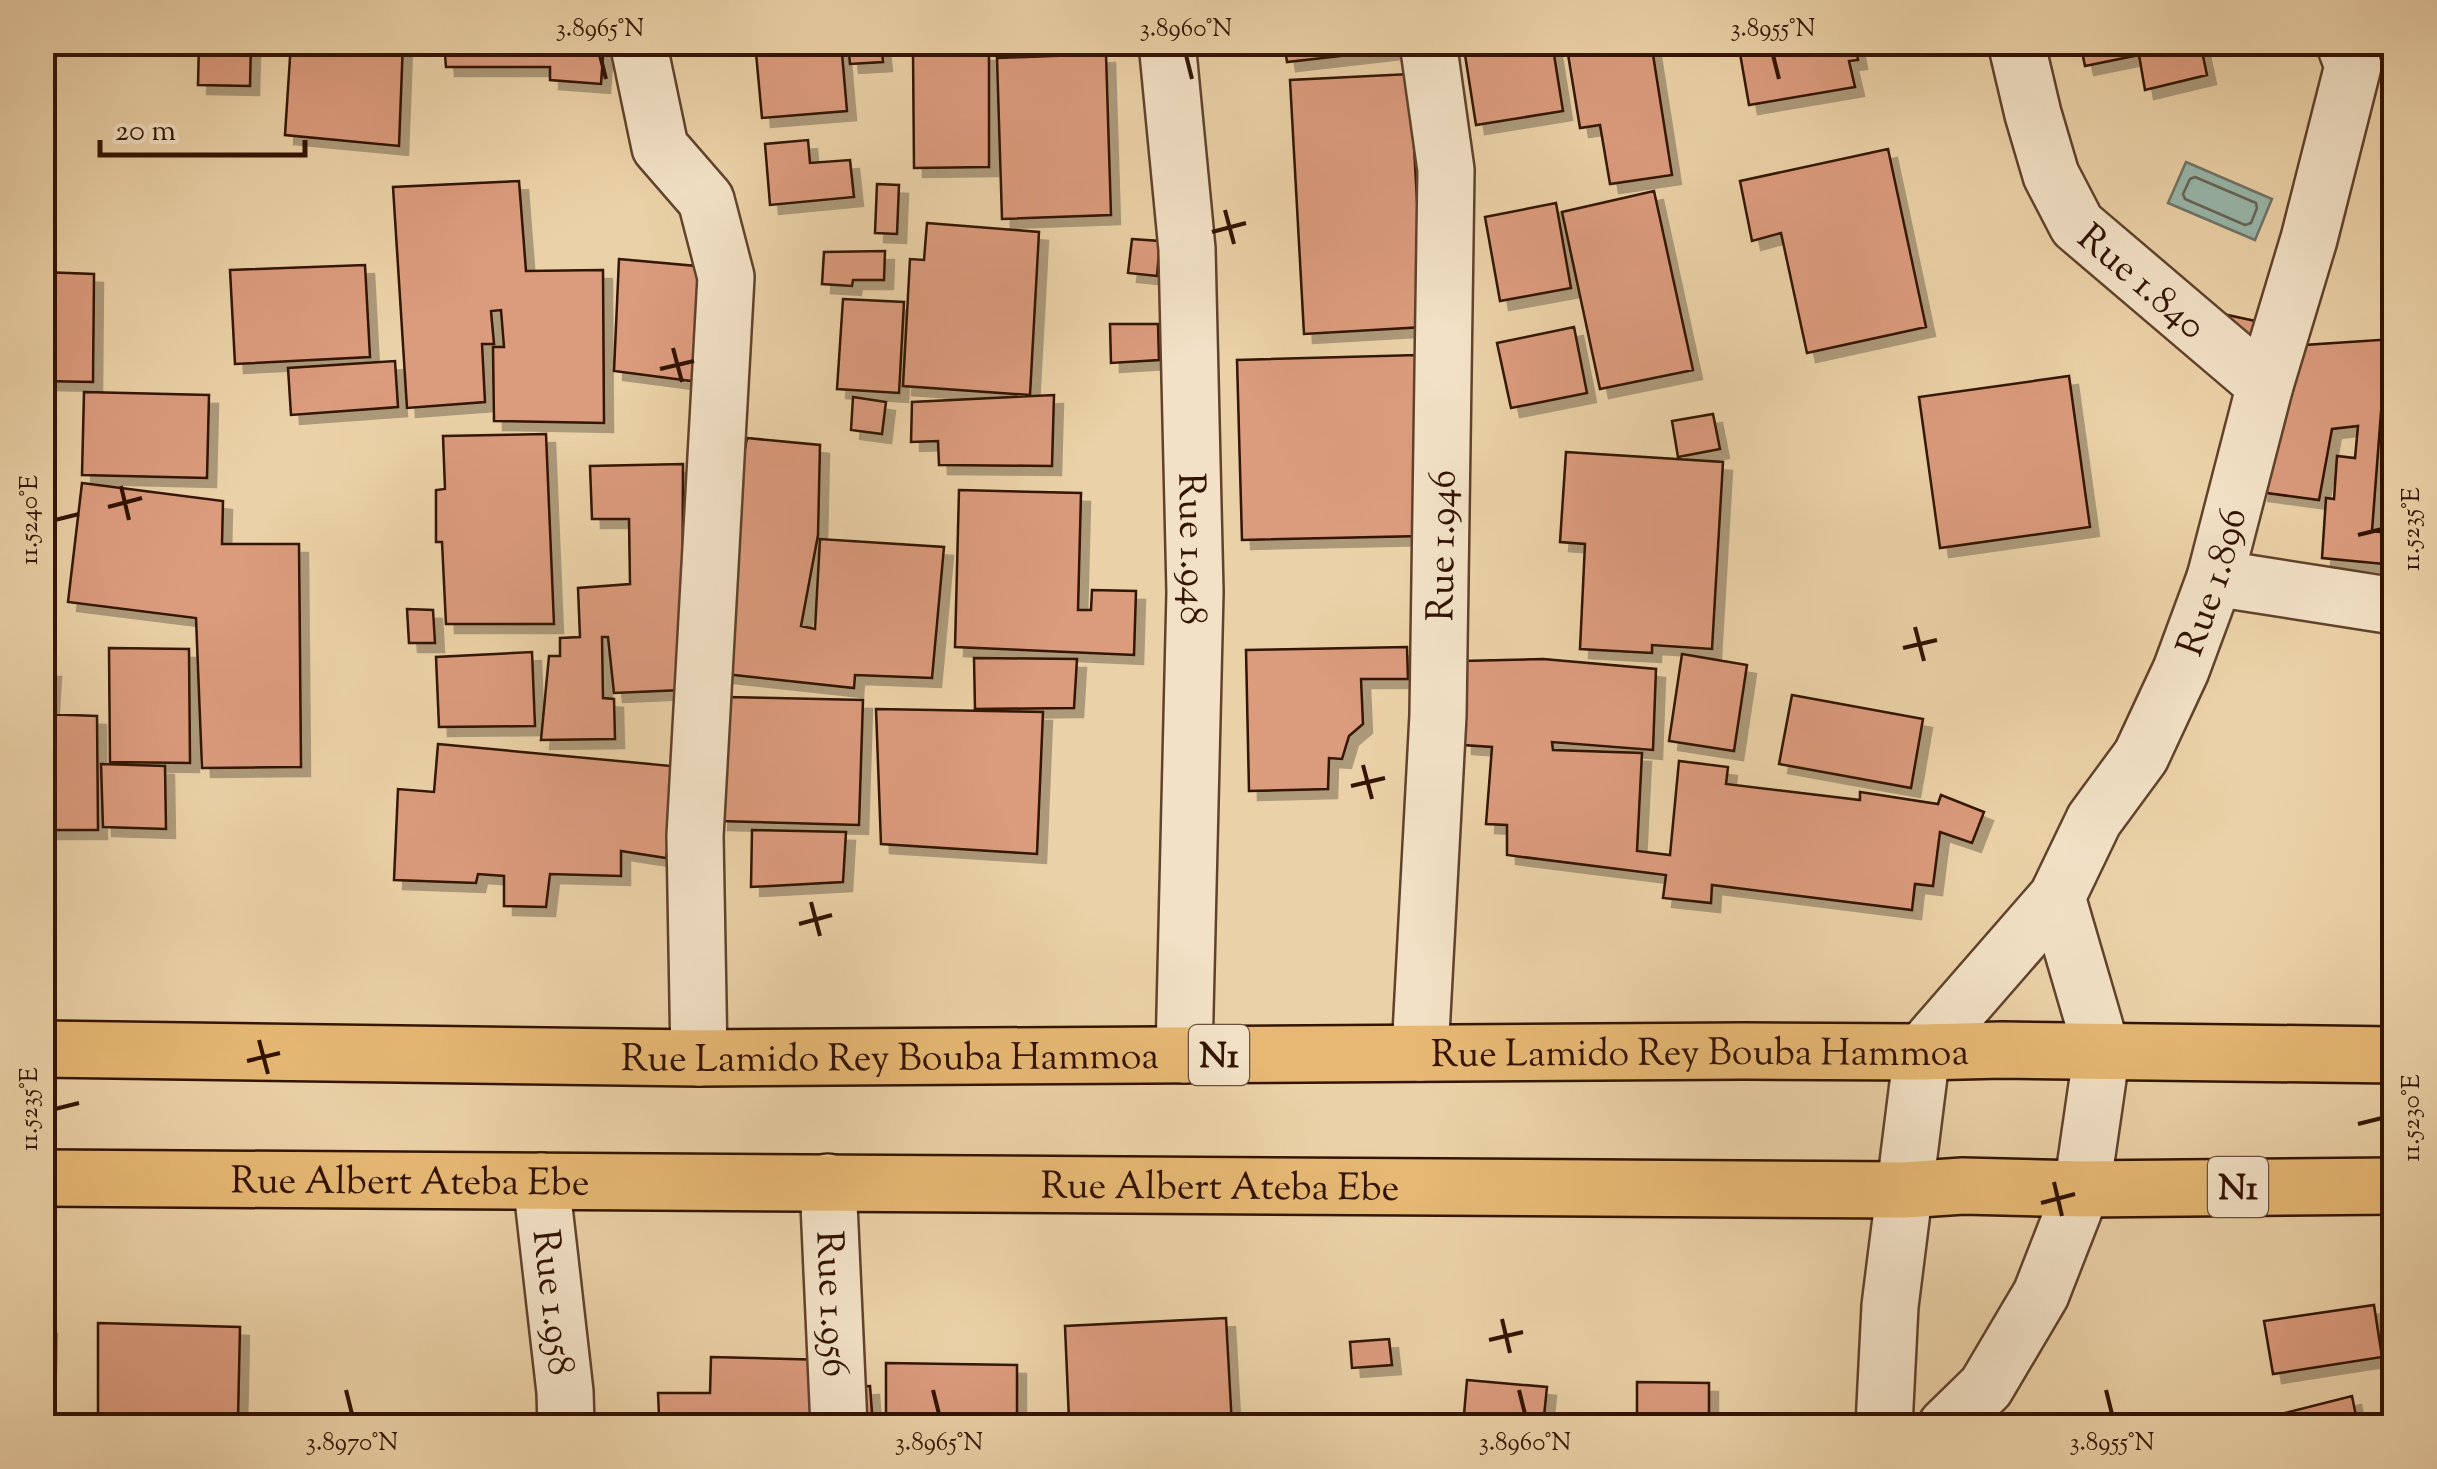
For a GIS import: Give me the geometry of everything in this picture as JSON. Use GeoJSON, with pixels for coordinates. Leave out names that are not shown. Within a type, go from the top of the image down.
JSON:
{"type":"FeatureCollection","features":[{"type":"Feature","properties":{"kind":"highway","name":"Rue Lamido Rey Bouba Hammoa"},"geometry":{"type":"LineString","coordinates":[[42,1049],[699,1058],[1420,1052],[2394,1054]]}},
{"type":"Feature","properties":{"kind":"highway","name":"Rue Albert Ateba Ebe"},"geometry":{"type":"LineString","coordinates":[[42,1178],[1904,1190],[1963,1186],[2394,1186]]}},
{"type":"Feature","properties":{"kind":"street"},"geometry":{"type":"LineString","coordinates":[[638,42],[660,146],[706,200],[726,278],[695,836],[699,1058]]}},
{"type":"Feature","properties":{"kind":"street","name":"Rue 1.948"},"geometry":{"type":"LineString","coordinates":[[1167,42],[1186,248],[1195,592],[1184,1055]]}},
{"type":"Feature","properties":{"kind":"street","name":"Rue 1.946"},"geometry":{"type":"LineString","coordinates":[[1420,1052],[1438,715],[1446,170],[1428,42]]}},
{"type":"Feature","properties":{"kind":"street","name":"Rue 1.840"},"geometry":{"type":"LineString","coordinates":[[2016,42],[2052,176],[2076,224],[2266,385]]}},
{"type":"Feature","properties":{"kind":"street","name":"Rue 1.896"},"geometry":{"type":"LineString","coordinates":[[1922,1052],[2057,897],[2094,820],[2141,756],[2180,670],[2215,578],[2266,385],[2364,55]]}},
{"type":"Feature","properties":{"kind":"street"},"geometry":{"type":"LineString","coordinates":[[2215,578],[2394,606]]}},
{"type":"Feature","properties":{"kind":"street"},"geometry":{"type":"LineString","coordinates":[[1946,1426],[1986,1387],[2040,1294],[2082,1189],[2102,1051],[2057,897]]}},
{"type":"Feature","properties":{"kind":"street"},"geometry":{"type":"LineString","coordinates":[[1884,1426],[1890,1306],[1922,1052]]}},
{"type":"Feature","properties":{"kind":"street","name":"Rue 1.958"},"geometry":{"type":"LineString","coordinates":[[541,1181],[566,1426]]}},
{"type":"Feature","properties":{"kind":"street","name":"Rue 1.956"},"geometry":{"type":"LineString","coordinates":[[828,1182],[839,1426]]}},
{"type":"Feature","properties":{"kind":"water"},"geometry":{"type":"Polygon","coordinates":[[[2186,162],[2272,199],[2255,240],[2168,203],[2186,162]]]}},
{"type":"Feature","properties":{"kind":"building"},"geometry":{"type":"Polygon","coordinates":[[[199,42],[251,42],[250,86],[198,85],[199,42]]]}},
{"type":"Feature","properties":{"kind":"building"},"geometry":{"type":"Polygon","coordinates":[[[291,42],[403,42],[399,146],[285,135],[291,42]]]}},
{"type":"Feature","properties":{"kind":"building"},"geometry":{"type":"Polygon","coordinates":[[[444,42],[604,42],[601,84],[550,80],[550,67],[446,67],[444,42]]]}},
{"type":"Feature","properties":{"kind":"building"},"geometry":{"type":"Polygon","coordinates":[[[755,42],[841,42],[847,111],[762,118],[755,42]]]}},
{"type":"Feature","properties":{"kind":"building"},"geometry":{"type":"Polygon","coordinates":[[[848,42],[881,42],[883,62],[850,64],[848,42]]]}},
{"type":"Feature","properties":{"kind":"building"},"geometry":{"type":"Polygon","coordinates":[[[1284,42],[1410,42],[1411,48],[1287,62],[1284,42]]]}},
{"type":"Feature","properties":{"kind":"building"},"geometry":{"type":"Polygon","coordinates":[[[1463,42],[1552,42],[1563,111],[1476,125],[1463,42]]]}},
{"type":"Feature","properties":{"kind":"building"},"geometry":{"type":"Polygon","coordinates":[[[1566,42],[1651,42],[1672,175],[1610,184],[1600,125],[1580,128],[1566,42]]]}},
{"type":"Feature","properties":{"kind":"building"},"geometry":{"type":"Polygon","coordinates":[[[1738,42],[1855,42],[1858,60],[1849,61],[1855,87],[1749,105],[1738,42]]]}},
{"type":"Feature","properties":{"kind":"building"},"geometry":{"type":"Polygon","coordinates":[[[2080,42],[2200,42],[2207,75],[2145,90],[2139,55],[2085,66],[2080,42]]]}},
{"type":"Feature","properties":{"kind":"building"},"geometry":{"type":"Polygon","coordinates":[[[913,52],[989,52],[989,167],[914,168],[913,52]]]}},
{"type":"Feature","properties":{"kind":"building"},"geometry":{"type":"Polygon","coordinates":[[[1106,54],[1111,215],[1002,219],[997,58],[1106,54]]]}},
{"type":"Feature","properties":{"kind":"building"},"geometry":{"type":"Polygon","coordinates":[[[1410,74],[1424,327],[1304,334],[1290,80],[1410,74]]]}},
{"type":"Feature","properties":{"kind":"building"},"geometry":{"type":"Polygon","coordinates":[[[2394,82],[2394,135],[2385,83],[2394,82]]]}},
{"type":"Feature","properties":{"kind":"building"},"geometry":{"type":"Polygon","coordinates":[[[808,140],[810,163],[850,160],[854,197],[770,205],[765,144],[808,140]]]}},
{"type":"Feature","properties":{"kind":"building"},"geometry":{"type":"Polygon","coordinates":[[[1888,149],[1926,327],[1807,353],[1781,233],[1752,241],[1740,181],[1888,149]]]}},
{"type":"Feature","properties":{"kind":"building"},"geometry":{"type":"Polygon","coordinates":[[[2394,174],[2394,262],[2382,175],[2394,174]]]}},
{"type":"Feature","properties":{"kind":"building"},"geometry":{"type":"Polygon","coordinates":[[[519,181],[526,271],[603,270],[604,423],[494,421],[493,347],[504,347],[501,310],[491,311],[494,344],[482,344],[485,402],[407,408],[393,187],[519,181]]]}},
{"type":"Feature","properties":{"kind":"building"},"geometry":{"type":"Polygon","coordinates":[[[877,184],[899,185],[897,234],[875,233],[877,184]]]}},
{"type":"Feature","properties":{"kind":"building"},"geometry":{"type":"Polygon","coordinates":[[[1654,191],[1693,370],[1600,389],[1562,212],[1654,191]]]}},
{"type":"Feature","properties":{"kind":"building"},"geometry":{"type":"Polygon","coordinates":[[[1556,203],[1571,288],[1500,301],[1485,217],[1556,203]]]}},
{"type":"Feature","properties":{"kind":"building"},"geometry":{"type":"Polygon","coordinates":[[[927,223],[1039,232],[1030,395],[903,386],[910,259],[924,260],[927,223]]]}},
{"type":"Feature","properties":{"kind":"building"},"geometry":{"type":"Polygon","coordinates":[[[1132,239],[1160,241],[1157,276],[1128,273],[1132,239]]]}},
{"type":"Feature","properties":{"kind":"building"},"geometry":{"type":"Polygon","coordinates":[[[885,251],[884,280],[853,280],[852,286],[822,284],[824,252],[885,251]]]}},
{"type":"Feature","properties":{"kind":"building"},"geometry":{"type":"Polygon","coordinates":[[[619,259],[707,267],[699,382],[614,371],[619,259]]]}},
{"type":"Feature","properties":{"kind":"building"},"geometry":{"type":"Polygon","coordinates":[[[365,265],[370,357],[235,364],[230,270],[365,265]]]}},
{"type":"Feature","properties":{"kind":"building"},"geometry":{"type":"Polygon","coordinates":[[[42,272],[94,274],[93,382],[42,381],[42,272]]]}},
{"type":"Feature","properties":{"kind":"building"},"geometry":{"type":"Polygon","coordinates":[[[843,299],[904,302],[899,393],[837,389],[843,299]]]}},
{"type":"Feature","properties":{"kind":"building"},"geometry":{"type":"Polygon","coordinates":[[[2223,314],[2260,322],[2253,350],[2223,314]]]}},
{"type":"Feature","properties":{"kind":"building"},"geometry":{"type":"Polygon","coordinates":[[[1110,324],[1158,324],[1159,360],[1111,363],[1110,324]]]}},
{"type":"Feature","properties":{"kind":"building"},"geometry":{"type":"Polygon","coordinates":[[[1574,327],[1587,393],[1511,408],[1497,343],[1574,327]]]}},
{"type":"Feature","properties":{"kind":"building"},"geometry":{"type":"Polygon","coordinates":[[[2394,339],[2394,399],[2382,399],[2372,531],[2394,534],[2394,540],[2384,564],[2322,558],[2326,498],[2334,499],[2337,456],[2355,458],[2358,426],[2332,429],[2319,500],[2259,492],[2289,346],[2394,339]]]}},
{"type":"Feature","properties":{"kind":"building"},"geometry":{"type":"Polygon","coordinates":[[[1418,355],[1422,536],[1242,540],[1237,360],[1418,355]]]}},
{"type":"Feature","properties":{"kind":"building"},"geometry":{"type":"Polygon","coordinates":[[[395,361],[398,407],[291,415],[288,368],[395,361]]]}},
{"type":"Feature","properties":{"kind":"building"},"geometry":{"type":"Polygon","coordinates":[[[2069,376],[2090,527],[1940,548],[1919,397],[2069,376]]]}},
{"type":"Feature","properties":{"kind":"building"},"geometry":{"type":"Polygon","coordinates":[[[84,392],[209,395],[207,478],[82,475],[84,392]]]}},
{"type":"Feature","properties":{"kind":"building"},"geometry":{"type":"Polygon","coordinates":[[[1054,395],[1052,466],[939,465],[938,441],[911,442],[912,402],[1054,395]]]}},
{"type":"Feature","properties":{"kind":"building"},"geometry":{"type":"Polygon","coordinates":[[[853,397],[886,402],[882,434],[851,430],[853,397]]]}},
{"type":"Feature","properties":{"kind":"building"},"geometry":{"type":"Polygon","coordinates":[[[1713,414],[1720,449],[1678,457],[1672,421],[1713,414]]]}},
{"type":"Feature","properties":{"kind":"building"},"geometry":{"type":"Polygon","coordinates":[[[546,434],[554,624],[446,624],[442,542],[436,542],[436,490],[445,489],[443,436],[546,434]]]}},
{"type":"Feature","properties":{"kind":"building"},"geometry":{"type":"Polygon","coordinates":[[[747,438],[820,445],[818,535],[801,626],[815,629],[820,539],[944,547],[932,678],[855,675],[854,688],[716,673],[712,619],[747,438]]]}},
{"type":"Feature","properties":{"kind":"building"},"geometry":{"type":"Polygon","coordinates":[[[1566,452],[1723,462],[1712,649],[1652,645],[1652,653],[1580,649],[1585,544],[1560,542],[1566,452]]]}},
{"type":"Feature","properties":{"kind":"building"},"geometry":{"type":"Polygon","coordinates":[[[683,464],[682,690],[614,693],[608,637],[602,637],[603,698],[614,699],[615,739],[541,740],[549,656],[560,656],[560,638],[580,637],[578,588],[630,584],[629,519],[592,519],[590,466],[683,464]]]}},
{"type":"Feature","properties":{"kind":"building"},"geometry":{"type":"Polygon","coordinates":[[[82,483],[223,501],[222,544],[299,544],[301,767],[202,768],[196,618],[68,602],[82,483]]]}},
{"type":"Feature","properties":{"kind":"building"},"geometry":{"type":"Polygon","coordinates":[[[959,490],[1081,493],[1078,610],[1091,610],[1092,590],[1136,591],[1134,655],[955,647],[959,490]]]}},
{"type":"Feature","properties":{"kind":"building"},"geometry":{"type":"Polygon","coordinates":[[[407,609],[433,610],[435,643],[409,643],[407,609]]]}},
{"type":"Feature","properties":{"kind":"building"},"geometry":{"type":"Polygon","coordinates":[[[1407,647],[1408,679],[1361,679],[1363,724],[1349,736],[1342,759],[1329,758],[1328,789],[1249,791],[1246,650],[1407,647]]]}},
{"type":"Feature","properties":{"kind":"building"},"geometry":{"type":"Polygon","coordinates":[[[109,648],[189,649],[190,763],[110,762],[109,648]]]}},
{"type":"Feature","properties":{"kind":"building"},"geometry":{"type":"Polygon","coordinates":[[[532,652],[535,726],[439,727],[436,657],[532,652]]]}},
{"type":"Feature","properties":{"kind":"building"},"geometry":{"type":"Polygon","coordinates":[[[1682,654],[1747,665],[1734,751],[1669,741],[1682,654]]]}},
{"type":"Feature","properties":{"kind":"building"},"geometry":{"type":"Polygon","coordinates":[[[974,658],[1077,659],[1074,708],[975,709],[974,658]]]}},
{"type":"Feature","properties":{"kind":"building"},"geometry":{"type":"Polygon","coordinates":[[[1543,659],[1656,669],[1653,750],[1552,742],[1553,750],[1642,753],[1637,851],[1670,855],[1679,761],[1728,767],[1726,784],[1860,800],[1860,792],[1938,804],[1941,795],[1984,812],[1972,843],[1940,832],[1933,886],[1915,884],[1912,910],[1712,885],[1711,903],[1663,898],[1666,875],[1507,855],[1507,825],[1486,824],[1492,747],[1463,745],[1462,661],[1543,659]]]}},
{"type":"Feature","properties":{"kind":"building"},"geometry":{"type":"Polygon","coordinates":[[[42,668],[52,668],[49,719],[42,719],[42,668]]]}},
{"type":"Feature","properties":{"kind":"building"},"geometry":{"type":"Polygon","coordinates":[[[1792,695],[1923,719],[1911,788],[1779,764],[1792,695]]]}},
{"type":"Feature","properties":{"kind":"building"},"geometry":{"type":"Polygon","coordinates":[[[725,697],[863,700],[859,825],[719,821],[725,697]]]}},
{"type":"Feature","properties":{"kind":"building"},"geometry":{"type":"Polygon","coordinates":[[[876,709],[1043,712],[1037,854],[881,844],[876,709]]]}},
{"type":"Feature","properties":{"kind":"building"},"geometry":{"type":"Polygon","coordinates":[[[42,714],[97,716],[98,830],[42,830],[42,714]]]}},
{"type":"Feature","properties":{"kind":"building"},"geometry":{"type":"Polygon","coordinates":[[[438,744],[682,767],[666,858],[621,851],[621,876],[550,874],[546,907],[504,906],[504,876],[478,874],[476,883],[394,880],[398,789],[434,792],[438,744]]]}},
{"type":"Feature","properties":{"kind":"building"},"geometry":{"type":"Polygon","coordinates":[[[101,764],[165,766],[166,829],[103,827],[101,764]]]}},
{"type":"Feature","properties":{"kind":"building"},"geometry":{"type":"Polygon","coordinates":[[[752,830],[846,832],[843,882],[751,887],[752,830]]]}},
{"type":"Feature","properties":{"kind":"building"},"geometry":{"type":"Polygon","coordinates":[[[2374,1305],[2382,1357],[2273,1374],[2264,1321],[2374,1305]]]}},
{"type":"Feature","properties":{"kind":"building"},"geometry":{"type":"Polygon","coordinates":[[[1226,1318],[1232,1426],[1030,1426],[1030,1422],[1069,1420],[1065,1326],[1226,1318]]]}},
{"type":"Feature","properties":{"kind":"building"},"geometry":{"type":"Polygon","coordinates":[[[98,1323],[240,1327],[238,1419],[332,1417],[334,1426],[98,1426],[98,1323]]]}},
{"type":"Feature","properties":{"kind":"building"},"geometry":{"type":"Polygon","coordinates":[[[42,1325],[48,1325],[47,1365],[42,1365],[42,1325]]]}},
{"type":"Feature","properties":{"kind":"building"},"geometry":{"type":"Polygon","coordinates":[[[1389,1339],[1392,1365],[1352,1368],[1350,1342],[1389,1339]]]}},
{"type":"Feature","properties":{"kind":"building"},"geometry":{"type":"Polygon","coordinates":[[[711,1357],[827,1360],[825,1426],[585,1426],[586,1413],[659,1415],[658,1393],[710,1393],[711,1357]]]}},
{"type":"Feature","properties":{"kind":"building"},"geometry":{"type":"Polygon","coordinates":[[[886,1363],[1017,1365],[1017,1426],[886,1426],[886,1363]]]}},
{"type":"Feature","properties":{"kind":"building"},"geometry":{"type":"Polygon","coordinates":[[[1467,1380],[1547,1387],[1543,1426],[1463,1426],[1467,1380]]]}},
{"type":"Feature","properties":{"kind":"building"},"geometry":{"type":"Polygon","coordinates":[[[1637,1382],[1709,1383],[1709,1426],[1637,1426],[1637,1382]]]}},
{"type":"Feature","properties":{"kind":"building"},"geometry":{"type":"Polygon","coordinates":[[[870,1386],[873,1426],[855,1426],[852,1387],[870,1386]]]}},
{"type":"Feature","properties":{"kind":"building"},"geometry":{"type":"Polygon","coordinates":[[[2352,1396],[2358,1426],[2260,1426],[2257,1420],[2352,1396]]]}},
{"type":"Feature","properties":{"kind":"building"},"geometry":{"type":"Polygon","coordinates":[[[42,1405],[48,1405],[48,1417],[61,1417],[61,1426],[42,1426],[42,1405]]]}}]}
